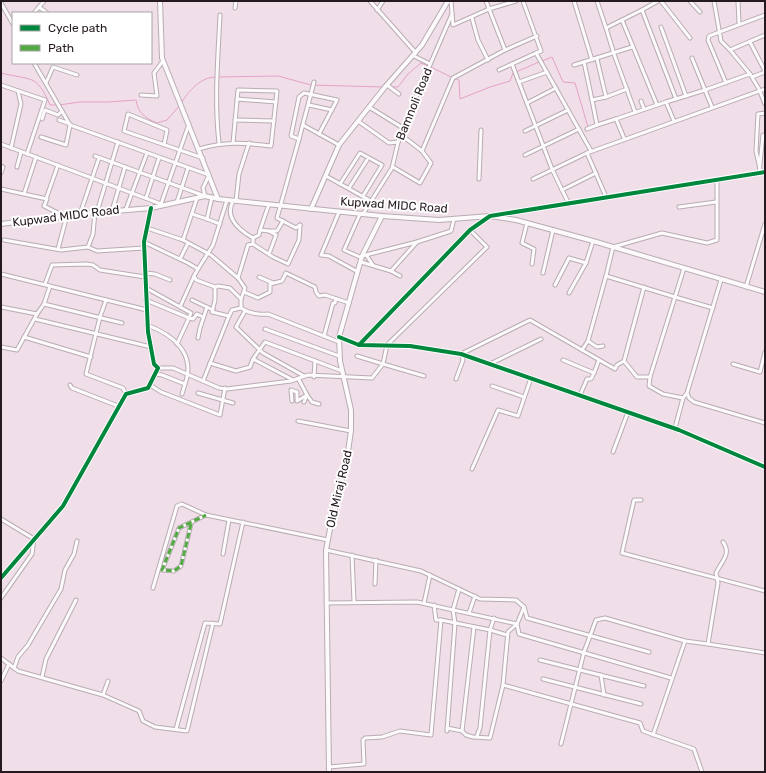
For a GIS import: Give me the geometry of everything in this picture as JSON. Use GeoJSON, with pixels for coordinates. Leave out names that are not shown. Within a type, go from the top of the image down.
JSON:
{"type":"FeatureCollection","features":[{"type":"Feature","properties":{"kind":"main road"},"geometry":{"type":"LineString","coordinates":[[160,1],[163,61],[203,158],[218,199]]}},
{"type":"Feature","properties":{"kind":"main road"},"geometry":{"type":"LineString","coordinates":[[311,209],[339,144],[387,85],[415,55],[449,1]]}},
{"type":"Feature","properties":{"kind":"main road","name":"Kupwad MIDC Road"},"geometry":{"type":"LineString","coordinates":[[1,224],[66,215],[151,208],[205,196],[235,201],[382,216],[454,219],[490,216],[527,223],[593,240],[765,292]]}},
{"type":"Feature","properties":{"kind":"main road","name":"Old Miraj Road"},"geometry":{"type":"LineString","coordinates":[[329,770],[326,550],[347,458],[351,431],[351,410],[339,356],[339,340],[358,272],[382,216]]}},
{"type":"Feature","properties":{"kind":"street"},"geometry":{"type":"LineString","coordinates":[[35,12],[44,1]]}},
{"type":"Feature","properties":{"kind":"street"},"geometry":{"type":"LineString","coordinates":[[235,8],[236,1]]}},
{"type":"Feature","properties":{"kind":"street"},"geometry":{"type":"LineString","coordinates":[[370,1],[415,55],[430,64]]}},
{"type":"Feature","properties":{"kind":"street"},"geometry":{"type":"LineString","coordinates":[[378,10],[382,1]]}},
{"type":"Feature","properties":{"kind":"street"},"geometry":{"type":"LineString","coordinates":[[449,1],[453,25],[489,10],[516,1]]}},
{"type":"Feature","properties":{"kind":"street"},"geometry":{"type":"LineString","coordinates":[[486,1],[505,50]]}},
{"type":"Feature","properties":{"kind":"street"},"geometry":{"type":"LineString","coordinates":[[499,70],[542,51],[523,1]]}},
{"type":"Feature","properties":{"kind":"street"},"geometry":{"type":"LineString","coordinates":[[574,1],[592,60]]}},
{"type":"Feature","properties":{"kind":"street"},"geometry":{"type":"LineString","coordinates":[[596,1],[635,112]]}},
{"type":"Feature","properties":{"kind":"street"},"geometry":{"type":"LineString","coordinates":[[606,28],[642,10],[656,1]]}},
{"type":"Feature","properties":{"kind":"street"},"geometry":{"type":"LineString","coordinates":[[661,1],[690,38]]}},
{"type":"Feature","properties":{"kind":"street"},"geometry":{"type":"LineString","coordinates":[[690,1],[700,12]]}},
{"type":"Feature","properties":{"kind":"street"},"geometry":{"type":"LineString","coordinates":[[714,1],[721,41],[750,74],[760,90],[765,104]]}},
{"type":"Feature","properties":{"kind":"street"},"geometry":{"type":"LineString","coordinates":[[738,1],[739,23]]}},
{"type":"Feature","properties":{"kind":"street"},"geometry":{"type":"LineString","coordinates":[[1,3],[12,22]]}},
{"type":"Feature","properties":{"kind":"street"},"geometry":{"type":"LineString","coordinates":[[38,7],[46,12]]}},
{"type":"Feature","properties":{"kind":"street"},"geometry":{"type":"LineString","coordinates":[[642,10],[676,99]]}},
{"type":"Feature","properties":{"kind":"street","name":"Bamnoli Road"},"geometry":{"type":"LineString","coordinates":[[363,258],[344,250],[362,214],[372,201],[392,167],[400,134],[452,14]]}},
{"type":"Feature","properties":{"kind":"street"},"geometry":{"type":"LineString","coordinates":[[219,143],[216,118],[216,77],[220,15]]}},
{"type":"Feature","properties":{"kind":"street"},"geometry":{"type":"LineString","coordinates":[[726,83],[708,40],[709,36],[720,30],[765,15]]}},
{"type":"Feature","properties":{"kind":"street"},"geometry":{"type":"LineString","coordinates":[[472,18],[478,40],[488,60]]}},
{"type":"Feature","properties":{"kind":"street"},"geometry":{"type":"LineString","coordinates":[[622,20],[657,105]]}},
{"type":"Feature","properties":{"kind":"street"},"geometry":{"type":"LineString","coordinates":[[661,27],[686,96]]}},
{"type":"Feature","properties":{"kind":"street"},"geometry":{"type":"LineString","coordinates":[[422,151],[453,78],[505,50],[537,36]]}},
{"type":"Feature","properties":{"kind":"street"},"geometry":{"type":"LineString","coordinates":[[730,50],[765,36]]}},
{"type":"Feature","properties":{"kind":"street"},"geometry":{"type":"LineString","coordinates":[[750,42],[765,71],[752,77]]}},
{"type":"Feature","properties":{"kind":"street"},"geometry":{"type":"LineString","coordinates":[[574,65],[614,54],[632,47]]}},
{"type":"Feature","properties":{"kind":"street"},"geometry":{"type":"LineString","coordinates":[[536,53],[579,129],[606,197]]}},
{"type":"Feature","properties":{"kind":"street"},"geometry":{"type":"LineString","coordinates":[[692,58],[712,107]]}},
{"type":"Feature","properties":{"kind":"street"},"geometry":{"type":"LineString","coordinates":[[597,59],[606,97]]}},
{"type":"Feature","properties":{"kind":"street"},"geometry":{"type":"LineString","coordinates":[[141,95],[158,96],[154,73],[163,61]]}},
{"type":"Feature","properties":{"kind":"street"},"geometry":{"type":"LineString","coordinates":[[584,62],[596,125]]}},
{"type":"Feature","properties":{"kind":"street"},"geometry":{"type":"LineString","coordinates":[[35,64],[70,124],[66,145],[41,137]]}},
{"type":"Feature","properties":{"kind":"street"},"geometry":{"type":"LineString","coordinates":[[512,64],[552,169],[569,204]]}},
{"type":"Feature","properties":{"kind":"street"},"geometry":{"type":"LineString","coordinates":[[46,83],[53,67],[77,75]]}},
{"type":"Feature","properties":{"kind":"street"},"geometry":{"type":"LineString","coordinates":[[519,82],[547,72]]}},
{"type":"Feature","properties":{"kind":"street"},"geometry":{"type":"LineString","coordinates":[[587,129],[750,74]]}},
{"type":"Feature","properties":{"kind":"street"},"geometry":{"type":"LineString","coordinates":[[244,292],[258,298],[270,292],[270,284],[282,280],[286,273],[288,264],[299,240],[300,225],[296,228],[277,218],[279,205],[312,95],[314,82]]}},
{"type":"Feature","properties":{"kind":"street"},"geometry":{"type":"LineString","coordinates":[[1,85],[45,100],[26,154]]}},
{"type":"Feature","properties":{"kind":"street"},"geometry":{"type":"LineString","coordinates":[[387,85],[399,94]]}},
{"type":"Feature","properties":{"kind":"street"},"geometry":{"type":"LineString","coordinates":[[527,103],[556,88]]}},
{"type":"Feature","properties":{"kind":"street"},"geometry":{"type":"LineString","coordinates":[[533,179],[589,152],[624,138],[712,109],[712,107],[765,89]]}},
{"type":"Feature","properties":{"kind":"street"},"geometry":{"type":"LineString","coordinates":[[199,149],[219,143],[272,146],[277,91],[238,90],[233,143]]}},
{"type":"Feature","properties":{"kind":"street"},"geometry":{"type":"LineString","coordinates":[[592,100],[627,90]]}},
{"type":"Feature","properties":{"kind":"street"},"geometry":{"type":"LineString","coordinates":[[10,148],[21,104],[18,91]]}},
{"type":"Feature","properties":{"kind":"street"},"geometry":{"type":"LineString","coordinates":[[299,139],[291,136],[299,97],[304,93],[337,100],[319,134]]}},
{"type":"Feature","properties":{"kind":"street"},"geometry":{"type":"LineString","coordinates":[[237,99],[276,102]]}},
{"type":"Feature","properties":{"kind":"street"},"geometry":{"type":"LineString","coordinates":[[641,101],[644,110]]}},
{"type":"Feature","properties":{"kind":"street"},"geometry":{"type":"LineString","coordinates":[[666,102],[674,121]]}},
{"type":"Feature","properties":{"kind":"street"},"geometry":{"type":"LineString","coordinates":[[309,105],[332,110]]}},
{"type":"Feature","properties":{"kind":"street"},"geometry":{"type":"LineString","coordinates":[[369,107],[403,128]]}},
{"type":"Feature","properties":{"kind":"street"},"geometry":{"type":"LineString","coordinates":[[42,119],[46,110],[58,115],[62,111]]}},
{"type":"Feature","properties":{"kind":"street"},"geometry":{"type":"LineString","coordinates":[[525,131],[568,110]]}},
{"type":"Feature","properties":{"kind":"street"},"geometry":{"type":"LineString","coordinates":[[760,169],[756,151],[758,114],[765,112]]}},
{"type":"Feature","properties":{"kind":"street"},"geometry":{"type":"LineString","coordinates":[[164,145],[167,130],[128,114],[124,131],[164,145],[203,158]]}},
{"type":"Feature","properties":{"kind":"street"},"geometry":{"type":"LineString","coordinates":[[616,119],[624,138]]}},
{"type":"Feature","properties":{"kind":"street"},"geometry":{"type":"LineString","coordinates":[[59,120],[175,164],[209,175],[202,188],[205,196]]}},
{"type":"Feature","properties":{"kind":"street"},"geometry":{"type":"LineString","coordinates":[[235,120],[274,121]]}},
{"type":"Feature","properties":{"kind":"street"},"geometry":{"type":"LineString","coordinates":[[358,121],[389,143],[398,142]]}},
{"type":"Feature","properties":{"kind":"street"},"geometry":{"type":"LineString","coordinates":[[1,144],[161,205],[189,124]]}},
{"type":"Feature","properties":{"kind":"street"},"geometry":{"type":"LineString","coordinates":[[303,125],[339,144]]}},
{"type":"Feature","properties":{"kind":"street"},"geometry":{"type":"LineString","coordinates":[[526,155],[579,129]]}},
{"type":"Feature","properties":{"kind":"street"},"geometry":{"type":"LineString","coordinates":[[479,179],[480,130]]}},
{"type":"Feature","properties":{"kind":"street"},"geometry":{"type":"LineString","coordinates":[[392,167],[420,183],[431,163],[422,151],[400,134]]}},
{"type":"Feature","properties":{"kind":"street"},"geometry":{"type":"LineString","coordinates":[[759,174],[763,135],[765,135]]}},
{"type":"Feature","properties":{"kind":"street"},"geometry":{"type":"LineString","coordinates":[[88,247],[93,234],[96,212],[118,142]]}},
{"type":"Feature","properties":{"kind":"street"},"geometry":{"type":"LineString","coordinates":[[249,144],[239,174],[235,201],[229,208],[230,217],[245,233],[253,238]]}},
{"type":"Feature","properties":{"kind":"street"},"geometry":{"type":"LineString","coordinates":[[17,167],[21,152]]}},
{"type":"Feature","properties":{"kind":"street"},"geometry":{"type":"LineString","coordinates":[[126,209],[147,153]]}},
{"type":"Feature","properties":{"kind":"street"},"geometry":{"type":"LineString","coordinates":[[340,184],[360,153],[368,157],[382,165],[363,196]]}},
{"type":"Feature","properties":{"kind":"street"},"geometry":{"type":"LineString","coordinates":[[95,156],[205,196]]}},
{"type":"Feature","properties":{"kind":"street"},"geometry":{"type":"LineString","coordinates":[[24,194],[36,157]]}},
{"type":"Feature","properties":{"kind":"street"},"geometry":{"type":"LineString","coordinates":[[80,214],[99,158]]}},
{"type":"Feature","properties":{"kind":"street"},"geometry":{"type":"LineString","coordinates":[[146,198],[159,158]]}},
{"type":"Feature","properties":{"kind":"street"},"geometry":{"type":"LineString","coordinates":[[349,188],[367,160]]}},
{"type":"Feature","properties":{"kind":"street"},"geometry":{"type":"LineString","coordinates":[[58,165],[44,206],[66,215],[58,249]]}},
{"type":"Feature","properties":{"kind":"street"},"geometry":{"type":"LineString","coordinates":[[1,166],[3,167],[1,173]]}},
{"type":"Feature","properties":{"kind":"street"},"geometry":{"type":"LineString","coordinates":[[112,211],[125,167]]}},
{"type":"Feature","properties":{"kind":"street"},"geometry":{"type":"LineString","coordinates":[[177,202],[188,168]]}},
{"type":"Feature","properties":{"kind":"street"},"geometry":{"type":"LineString","coordinates":[[359,345],[470,230],[490,216],[765,172]]}},
{"type":"Feature","properties":{"kind":"street"},"geometry":{"type":"LineString","coordinates":[[562,190],[596,173]]}},
{"type":"Feature","properties":{"kind":"street"},"geometry":{"type":"LineString","coordinates":[[326,176],[372,201]]}},
{"type":"Feature","properties":{"kind":"street"},"geometry":{"type":"LineString","coordinates":[[582,350],[588,341],[613,247],[662,233],[707,243],[717,240],[717,180]]}},
{"type":"Feature","properties":{"kind":"street"},"geometry":{"type":"LineString","coordinates":[[1,189],[46,199]]}},
{"type":"Feature","properties":{"kind":"street"},"geometry":{"type":"LineString","coordinates":[[183,240],[197,198]]}},
{"type":"Feature","properties":{"kind":"street"},"geometry":{"type":"LineString","coordinates":[[207,219],[212,198]]}},
{"type":"Feature","properties":{"kind":"street"},"geometry":{"type":"LineString","coordinates":[[180,307],[194,276],[213,245],[227,200]]}},
{"type":"Feature","properties":{"kind":"street"},"geometry":{"type":"LineString","coordinates":[[679,207],[716,202]]}},
{"type":"Feature","properties":{"kind":"street"},"geometry":{"type":"LineString","coordinates":[[253,238],[259,235],[269,204]]}},
{"type":"Feature","properties":{"kind":"street"},"geometry":{"type":"LineString","coordinates":[[151,208],[144,248],[147,325],[154,364],[158,368],[173,368],[203,381],[225,388],[293,380],[304,376]]}},
{"type":"Feature","properties":{"kind":"street"},"geometry":{"type":"LineString","coordinates":[[339,212],[321,255],[330,256],[358,272]]}},
{"type":"Feature","properties":{"kind":"street"},"geometry":{"type":"LineString","coordinates":[[192,214],[220,224]]}},
{"type":"Feature","properties":{"kind":"street"},"geometry":{"type":"LineString","coordinates":[[363,258],[451,231],[454,219]]}},
{"type":"Feature","properties":{"kind":"street"},"geometry":{"type":"LineString","coordinates":[[260,230],[277,231],[283,221]]}},
{"type":"Feature","properties":{"kind":"street"},"geometry":{"type":"LineString","coordinates":[[527,223],[522,243],[534,249],[532,264]]}},
{"type":"Feature","properties":{"kind":"street"},"geometry":{"type":"LineString","coordinates":[[746,287],[765,224]]}},
{"type":"Feature","properties":{"kind":"street"},"geometry":{"type":"LineString","coordinates":[[147,228],[183,240],[207,253],[238,278],[245,288],[241,299],[241,308]]}},
{"type":"Feature","properties":{"kind":"street"},"geometry":{"type":"LineString","coordinates":[[245,311],[236,327],[263,353],[304,376],[372,378],[383,364],[387,345],[487,247],[470,230]]}},
{"type":"Feature","properties":{"kind":"street"},"geometry":{"type":"LineString","coordinates":[[543,273],[553,230]]}},
{"type":"Feature","properties":{"kind":"street"},"geometry":{"type":"LineString","coordinates":[[269,231],[276,235],[269,254]]}},
{"type":"Feature","properties":{"kind":"street"},"geometry":{"type":"LineString","coordinates":[[253,238],[253,244]]}},
{"type":"Feature","properties":{"kind":"street"},"geometry":{"type":"LineString","coordinates":[[4,240],[58,249],[88,247],[97,251],[144,248]]}},
{"type":"Feature","properties":{"kind":"street"},"geometry":{"type":"LineString","coordinates":[[569,293],[586,263],[593,240]]}},
{"type":"Feature","properties":{"kind":"street"},"geometry":{"type":"LineString","coordinates":[[144,242],[198,269]]}},
{"type":"Feature","properties":{"kind":"street"},"geometry":{"type":"LineString","coordinates":[[391,271],[417,242]]}},
{"type":"Feature","properties":{"kind":"street"},"geometry":{"type":"LineString","coordinates":[[180,259],[188,243]]}},
{"type":"Feature","properties":{"kind":"street"},"geometry":{"type":"LineString","coordinates":[[253,244],[288,264]]}},
{"type":"Feature","properties":{"kind":"street"},"geometry":{"type":"LineString","coordinates":[[238,278],[248,245],[253,244]]}},
{"type":"Feature","properties":{"kind":"street"},"geometry":{"type":"LineString","coordinates":[[363,258],[373,266],[391,271],[400,276]]}},
{"type":"Feature","properties":{"kind":"street"},"geometry":{"type":"LineString","coordinates":[[363,258],[373,266]]}},
{"type":"Feature","properties":{"kind":"street"},"geometry":{"type":"LineString","coordinates":[[555,285],[569,258],[586,263]]}},
{"type":"Feature","properties":{"kind":"street"},"geometry":{"type":"LineString","coordinates":[[45,284],[52,265],[87,264],[93,265],[100,270],[145,275],[155,274],[170,280]]}},
{"type":"Feature","properties":{"kind":"street"},"geometry":{"type":"LineString","coordinates":[[683,398],[656,390],[650,386],[650,377],[684,268]]}},
{"type":"Feature","properties":{"kind":"street"},"geometry":{"type":"LineString","coordinates":[[286,273],[315,287],[319,296],[325,295],[349,303]]}},
{"type":"Feature","properties":{"kind":"street"},"geometry":{"type":"LineString","coordinates":[[1,274],[147,310]]}},
{"type":"Feature","properties":{"kind":"street"},"geometry":{"type":"LineString","coordinates":[[194,276],[196,280],[215,287],[230,288],[241,299]]}},
{"type":"Feature","properties":{"kind":"street"},"geometry":{"type":"LineString","coordinates":[[606,276],[713,308]]}},
{"type":"Feature","properties":{"kind":"street"},"geometry":{"type":"LineString","coordinates":[[258,277],[273,283]]}},
{"type":"Feature","properties":{"kind":"street"},"geometry":{"type":"LineString","coordinates":[[675,428],[683,398],[687,393],[722,280]]}},
{"type":"Feature","properties":{"kind":"street"},"geometry":{"type":"LineString","coordinates":[[1,347],[17,350],[44,304],[50,286]]}},
{"type":"Feature","properties":{"kind":"street"},"geometry":{"type":"LineString","coordinates":[[213,310],[215,287]]}},
{"type":"Feature","properties":{"kind":"street"},"geometry":{"type":"LineString","coordinates":[[624,362],[644,287]]}},
{"type":"Feature","properties":{"kind":"street"},"geometry":{"type":"LineString","coordinates":[[146,288],[191,313],[177,344]]}},
{"type":"Feature","properties":{"kind":"street"},"geometry":{"type":"LineString","coordinates":[[324,336],[333,303],[335,303],[336,299]]}},
{"type":"Feature","properties":{"kind":"street"},"geometry":{"type":"LineString","coordinates":[[106,300],[100,317],[92,357],[86,374],[123,388],[126,394]]}},
{"type":"Feature","properties":{"kind":"street"},"geometry":{"type":"LineString","coordinates":[[146,300],[189,318],[193,319],[196,314],[203,317]]}},
{"type":"Feature","properties":{"kind":"street"},"geometry":{"type":"LineString","coordinates":[[192,300],[213,310],[212,312],[229,316]]}},
{"type":"Feature","properties":{"kind":"street"},"geometry":{"type":"LineString","coordinates":[[44,304],[122,323]]}},
{"type":"Feature","properties":{"kind":"street"},"geometry":{"type":"LineString","coordinates":[[1,307],[37,314]]}},
{"type":"Feature","properties":{"kind":"street"},"geometry":{"type":"LineString","coordinates":[[198,338],[207,307]]}},
{"type":"Feature","properties":{"kind":"street"},"geometry":{"type":"LineString","coordinates":[[203,381],[232,310],[241,308],[257,315],[268,314],[324,336],[359,345],[410,346],[461,354],[710,441],[765,467]]}},
{"type":"Feature","properties":{"kind":"street"},"geometry":{"type":"LineString","coordinates":[[35,319],[151,347]]}},
{"type":"Feature","properties":{"kind":"street"},"geometry":{"type":"LineString","coordinates":[[461,354],[530,320],[614,369],[617,365],[624,362]]}},
{"type":"Feature","properties":{"kind":"street"},"geometry":{"type":"LineString","coordinates":[[147,325],[166,335],[184,351],[188,359],[188,375],[182,394]]}},
{"type":"Feature","properties":{"kind":"street"},"geometry":{"type":"LineString","coordinates":[[265,329],[339,356]]}},
{"type":"Feature","properties":{"kind":"street"},"geometry":{"type":"LineString","coordinates":[[24,337],[92,357]]}},
{"type":"Feature","properties":{"kind":"street"},"geometry":{"type":"LineString","coordinates":[[490,364],[541,339]]}},
{"type":"Feature","properties":{"kind":"street"},"geometry":{"type":"LineString","coordinates":[[588,341],[598,347],[603,346]]}},
{"type":"Feature","properties":{"kind":"street"},"geometry":{"type":"LineString","coordinates":[[210,363],[236,371],[250,367],[253,359],[265,342],[342,371]]}},
{"type":"Feature","properties":{"kind":"street"},"geometry":{"type":"LineString","coordinates":[[733,364],[760,372],[765,352]]}},
{"type":"Feature","properties":{"kind":"street"},"geometry":{"type":"LineString","coordinates":[[456,379],[463,360],[461,354]]}},
{"type":"Feature","properties":{"kind":"street"},"geometry":{"type":"LineString","coordinates":[[357,356],[424,376]]}},
{"type":"Feature","properties":{"kind":"street"},"geometry":{"type":"LineString","coordinates":[[253,359],[293,380]]}},
{"type":"Feature","properties":{"kind":"street"},"geometry":{"type":"LineString","coordinates":[[564,360],[594,373]]}},
{"type":"Feature","properties":{"kind":"street"},"geometry":{"type":"LineString","coordinates":[[580,395],[587,379],[591,379],[599,360]]}},
{"type":"Feature","properties":{"kind":"street"},"geometry":{"type":"LineString","coordinates":[[314,377],[315,361]]}},
{"type":"Feature","properties":{"kind":"street"},"geometry":{"type":"LineString","coordinates":[[624,362],[638,377],[650,377]]}},
{"type":"Feature","properties":{"kind":"street"},"geometry":{"type":"LineString","coordinates":[[1,578],[63,506],[126,394],[148,388],[158,368]]}},
{"type":"Feature","properties":{"kind":"street"},"geometry":{"type":"LineString","coordinates":[[155,374],[162,375],[185,384]]}},
{"type":"Feature","properties":{"kind":"street"},"geometry":{"type":"LineString","coordinates":[[298,378],[312,402],[319,404]]}},
{"type":"Feature","properties":{"kind":"street"},"geometry":{"type":"LineString","coordinates":[[472,469],[498,410],[518,416],[531,378]]}},
{"type":"Feature","properties":{"kind":"street"},"geometry":{"type":"LineString","coordinates":[[70,385],[72,388],[118,406]]}},
{"type":"Feature","properties":{"kind":"street"},"geometry":{"type":"LineString","coordinates":[[150,385],[161,392],[220,415],[225,388]]}},
{"type":"Feature","properties":{"kind":"street"},"geometry":{"type":"LineString","coordinates":[[492,386],[524,397]]}},
{"type":"Feature","properties":{"kind":"street"},"geometry":{"type":"LineString","coordinates":[[292,402],[291,390],[307,395]]}},
{"type":"Feature","properties":{"kind":"street"},"geometry":{"type":"LineString","coordinates":[[297,392],[297,401],[307,395]]}},
{"type":"Feature","properties":{"kind":"street"},"geometry":{"type":"LineString","coordinates":[[198,393],[233,403]]}},
{"type":"Feature","properties":{"kind":"street"},"geometry":{"type":"LineString","coordinates":[[687,393],[688,398],[694,402],[765,423]]}},
{"type":"Feature","properties":{"kind":"street"},"geometry":{"type":"LineString","coordinates":[[304,402],[307,395]]}},
{"type":"Feature","properties":{"kind":"street"},"geometry":{"type":"LineString","coordinates":[[613,452],[628,412]]}},
{"type":"Feature","properties":{"kind":"street"},"geometry":{"type":"LineString","coordinates":[[298,421],[351,431]]}},
{"type":"Feature","properties":{"kind":"street"},"geometry":{"type":"LineString","coordinates":[[641,500],[634,500],[622,553],[765,591]]}},
{"type":"Feature","properties":{"kind":"street"},"geometry":{"type":"LineString","coordinates":[[152,588],[177,506],[182,504],[206,515],[328,540]]}},
{"type":"Feature","properties":{"kind":"street"},"geometry":{"type":"LineString","coordinates":[[191,524],[181,566],[174,571],[162,570],[179,528],[191,524],[206,515]]}},
{"type":"Feature","properties":{"kind":"street"},"geometry":{"type":"LineString","coordinates":[[1,518],[34,539]]}},
{"type":"Feature","properties":{"kind":"street"},"geometry":{"type":"LineString","coordinates":[[223,554],[229,520]]}},
{"type":"Feature","properties":{"kind":"street"},"geometry":{"type":"LineString","coordinates":[[176,729],[202,628],[207,621],[213,624],[220,624],[243,522]]}},
{"type":"Feature","properties":{"kind":"street"},"geometry":{"type":"LineString","coordinates":[[1,598],[32,554],[34,539]]}},
{"type":"Feature","properties":{"kind":"street"},"geometry":{"type":"LineString","coordinates":[[14,668],[18,657],[28,645],[61,589],[65,570],[74,554],[78,541]]}},
{"type":"Feature","properties":{"kind":"street"},"geometry":{"type":"LineString","coordinates":[[708,644],[718,583],[716,573],[726,553],[726,547],[723,542]]}},
{"type":"Feature","properties":{"kind":"street"},"geometry":{"type":"LineString","coordinates":[[326,550],[421,571],[480,599],[516,600],[524,607],[527,618],[649,652]]}},
{"type":"Feature","properties":{"kind":"street"},"geometry":{"type":"LineString","coordinates":[[352,555],[354,602]]}},
{"type":"Feature","properties":{"kind":"street"},"geometry":{"type":"LineString","coordinates":[[375,584],[376,560]]}},
{"type":"Feature","properties":{"kind":"street"},"geometry":{"type":"LineString","coordinates":[[424,603],[430,576]]}},
{"type":"Feature","properties":{"kind":"street"},"geometry":{"type":"LineString","coordinates":[[459,589],[453,610],[455,623],[447,730],[462,731],[466,735],[490,738],[492,735],[503,685],[507,635],[508,632],[517,624],[524,607]]}},
{"type":"Feature","properties":{"kind":"street"},"geometry":{"type":"LineString","coordinates":[[469,613],[475,596]]}},
{"type":"Feature","properties":{"kind":"street"},"geometry":{"type":"LineString","coordinates":[[42,677],[46,659],[76,600]]}},
{"type":"Feature","properties":{"kind":"street"},"geometry":{"type":"LineString","coordinates":[[326,603],[417,602],[517,624]]}},
{"type":"Feature","properties":{"kind":"street"},"geometry":{"type":"LineString","coordinates":[[434,606],[436,620],[490,630],[507,635]]}},
{"type":"Feature","properties":{"kind":"street"},"geometry":{"type":"LineString","coordinates":[[477,736],[480,728],[490,630],[494,618]]}},
{"type":"Feature","properties":{"kind":"street"},"geometry":{"type":"LineString","coordinates":[[561,744],[584,652],[596,620],[605,618],[685,641],[765,653]]}},
{"type":"Feature","properties":{"kind":"street"},"geometry":{"type":"LineString","coordinates":[[329,770],[364,764],[363,740],[365,738],[382,737],[400,731],[431,735],[441,620]]}},
{"type":"Feature","properties":{"kind":"street"},"geometry":{"type":"LineString","coordinates":[[1,658],[18,671],[103,695],[139,711],[143,721],[155,727],[187,731],[199,674],[213,624]]}},
{"type":"Feature","properties":{"kind":"street"},"geometry":{"type":"LineString","coordinates":[[517,624],[518,634],[671,678]]}},
{"type":"Feature","properties":{"kind":"street"},"geometry":{"type":"LineString","coordinates":[[462,731],[474,627]]}},
{"type":"Feature","properties":{"kind":"street"},"geometry":{"type":"LineString","coordinates":[[653,735],[671,678],[685,641]]}},
{"type":"Feature","properties":{"kind":"street"},"geometry":{"type":"LineString","coordinates":[[540,660],[644,686]]}},
{"type":"Feature","properties":{"kind":"street"},"geometry":{"type":"LineString","coordinates":[[1,680],[9,664]]}},
{"type":"Feature","properties":{"kind":"street"},"geometry":{"type":"LineString","coordinates":[[601,675],[604,695]]}},
{"type":"Feature","properties":{"kind":"street"},"geometry":{"type":"LineString","coordinates":[[543,679],[641,704]]}},
{"type":"Feature","properties":{"kind":"street"},"geometry":{"type":"LineString","coordinates":[[103,695],[108,681]]}},
{"type":"Feature","properties":{"kind":"street"},"geometry":{"type":"LineString","coordinates":[[503,685],[640,723],[643,731],[694,749],[702,772]]}},
{"type":"Feature","properties":{"kind":"waterway"},"geometry":{"type":"LineString","coordinates":[[542,61],[552,57],[563,82],[575,83],[588,127]]}},
{"type":"Feature","properties":{"kind":"waterway"},"geometry":{"type":"LineString","coordinates":[[516,72],[539,62]]}},
{"type":"Feature","properties":{"kind":"waterway"},"geometry":{"type":"LineString","coordinates":[[392,87],[398,87],[408,74],[421,63],[428,66]]}},
{"type":"Feature","properties":{"kind":"waterway"},"geometry":{"type":"LineString","coordinates":[[431,67],[451,77]]}},
{"type":"Feature","properties":{"kind":"waterway"},"geometry":{"type":"LineString","coordinates":[[1,73],[32,80],[41,88],[50,105],[56,105]]}},
{"type":"Feature","properties":{"kind":"waterway"},"geometry":{"type":"LineString","coordinates":[[454,78],[459,80],[460,99],[510,81],[513,73]]}},
{"type":"Feature","properties":{"kind":"waterway"},"geometry":{"type":"LineString","coordinates":[[219,77],[278,76],[311,85],[382,87]]}},
{"type":"Feature","properties":{"kind":"waterway"},"geometry":{"type":"LineString","coordinates":[[181,103],[191,90],[200,82],[205,79],[216,77]]}},
{"type":"Feature","properties":{"kind":"waterway"},"geometry":{"type":"LineString","coordinates":[[59,105],[80,102],[136,100],[140,112],[157,123],[167,120],[180,105]]}},
{"type":"Feature","properties":{"kind":"marked path"},"geometry":{"type":"LineString","coordinates":[[191,524],[181,566],[174,571],[162,570],[179,528],[206,515]]}},
{"type":"Feature","properties":{"kind":"cycle path"},"geometry":{"type":"LineString","coordinates":[[359,345],[470,230],[490,216],[765,172]]}},
{"type":"Feature","properties":{"kind":"cycle path"},"geometry":{"type":"LineString","coordinates":[[1,578],[63,506],[126,394],[148,388],[158,368],[154,364],[148,332],[144,242],[151,208]]}},
{"type":"Feature","properties":{"kind":"cycle path"},"geometry":{"type":"LineString","coordinates":[[339,337],[359,345],[410,346],[461,354],[679,430],[765,467]]}}]}
